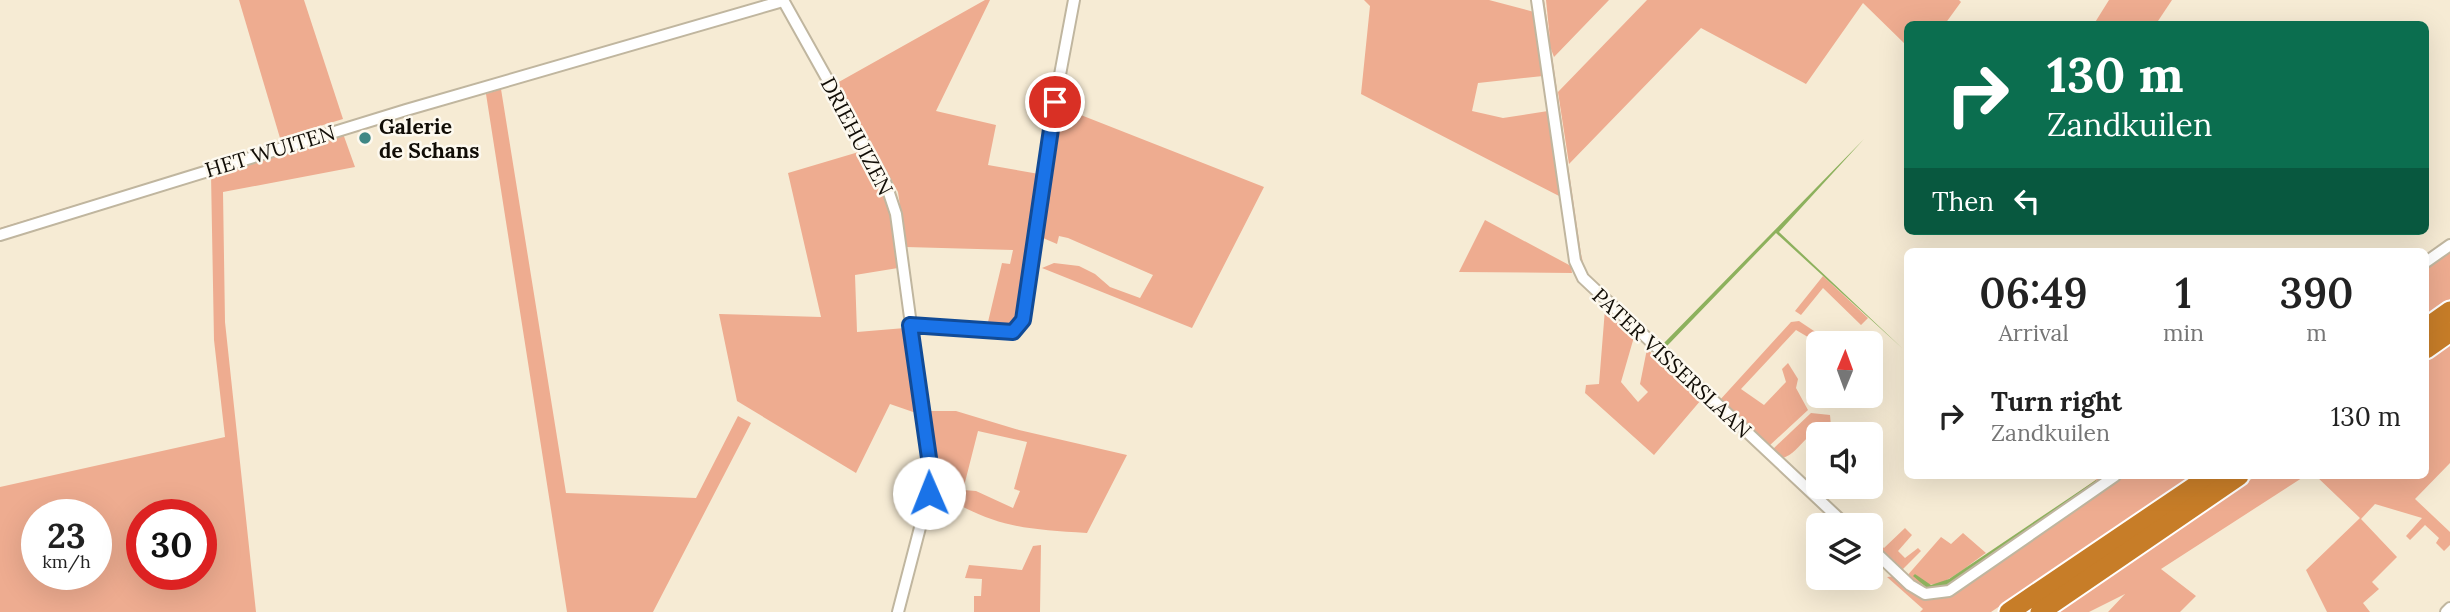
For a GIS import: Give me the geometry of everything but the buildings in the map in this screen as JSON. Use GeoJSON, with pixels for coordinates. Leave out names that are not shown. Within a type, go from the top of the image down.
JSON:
{"type":"FeatureCollection","features":[{"type":"Feature","properties":{"kind":"highway"},"geometry":{"type":"LineString","coordinates":[[2429,326],[2450,311]]}},
{"type":"Feature","properties":{"kind":"highway"},"geometry":{"type":"LineString","coordinates":[[2429,347],[2450,332]]}},
{"type":"Feature","properties":{"kind":"highway"},"geometry":{"type":"LineString","coordinates":[[2009,612],[2206,479]]}},
{"type":"Feature","properties":{"kind":"highway"},"geometry":{"type":"LineString","coordinates":[[2039,612],[2235,479]]}},
{"type":"Feature","properties":{"kind":"street","name":"DRIEHUIZEN"},"geometry":{"type":"LineString","coordinates":[[783,0],[886,184],[896,214],[930,465],[929,493],[898,612]]}},
{"type":"Feature","properties":{"kind":"street","name":"HET WUITEN"},"geometry":{"type":"LineString","coordinates":[[0,234],[406,110],[783,0]]}},
{"type":"Feature","properties":{"kind":"street"},"geometry":{"type":"LineString","coordinates":[[910,325],[1013,332],[1023,320],[1051,128],[1074,0]]}},
{"type":"Feature","properties":{"kind":"street","name":"PATER VISSERSLAAN"},"geometry":{"type":"LineString","coordinates":[[1537,0],[1575,261],[1583,278],[1833,513]]}},
{"type":"Feature","properties":{"kind":"street"},"geometry":{"type":"LineString","coordinates":[[2429,260],[2450,245]]}},
{"type":"Feature","properties":{"kind":"street"},"geometry":{"type":"LineString","coordinates":[[1883,559],[1910,585],[1925,594],[1949,591],[2111,479]]}},
{"type":"Feature","properties":{"kind":"shaded area"},"geometry":{"type":"Polygon","coordinates":[[[239,0],[304,0],[343,119],[280,138],[239,0]]]}},
{"type":"Feature","properties":{"kind":"shaded area"},"geometry":{"type":"Polygon","coordinates":[[[985,0],[990,0],[936,111],[996,125],[988,165],[1039,174],[1019,321],[1013,326],[988,322],[1002,263],[1010,264],[1013,250],[906,247],[898,192],[837,83],[985,0]]]}},
{"type":"Feature","properties":{"kind":"shaded area"},"geometry":{"type":"Polygon","coordinates":[[[1364,0],[1489,0],[1534,12],[1543,76],[1478,83],[1472,111],[1503,118],[1548,111],[1561,197],[1361,94],[1370,6],[1364,0]]]}},
{"type":"Feature","properties":{"kind":"shaded area"},"geometry":{"type":"Polygon","coordinates":[[[1539,0],[1544,0],[1550,39],[1546,0],[1609,0],[1554,57],[1551,49],[1585,271],[1715,395],[1708,394],[1591,285],[1580,268],[1539,0]]]}},
{"type":"Feature","properties":{"kind":"shaded area"},"geometry":{"type":"Polygon","coordinates":[[[1647,0],[1961,2],[1947,21],[1904,21],[1904,43],[1863,3],[1806,84],[1701,28],[1569,164],[1558,92],[1647,0]]]}},
{"type":"Feature","properties":{"kind":"shaded area"},"geometry":{"type":"Polygon","coordinates":[[[2109,0],[2172,0],[2158,21],[2096,21],[2109,0]]]}},
{"type":"Feature","properties":{"kind":"shaded area"},"geometry":{"type":"Polygon","coordinates":[[[501,89],[566,493],[696,498],[738,416],[751,423],[653,612],[567,612],[486,94],[501,89]]]}},
{"type":"Feature","properties":{"kind":"shaded area"},"geometry":{"type":"Polygon","coordinates":[[[1063,108],[1264,187],[1192,328],[1042,268],[1054,263],[1079,266],[1095,274],[1110,287],[1140,298],[1153,275],[1068,238],[1059,236],[1057,244],[1043,238],[1063,108]]]}},
{"type":"Feature","properties":{"kind":"shaded area"},"geometry":{"type":"Polygon","coordinates":[[[341,128],[355,167],[223,192],[225,322],[256,612],[0,612],[0,487],[225,437],[214,340],[211,174],[0,239],[0,228],[223,160],[223,164],[341,128]]]}},
{"type":"Feature","properties":{"kind":"shaded area"},"geometry":{"type":"Polygon","coordinates":[[[1864,139],[1779,232],[1902,348],[1776,233],[1667,346],[1712,391],[1663,344],[1864,139]]]}},
{"type":"Feature","properties":{"kind":"shaded area"},"geometry":{"type":"Polygon","coordinates":[[[862,151],[889,202],[898,268],[855,275],[857,332],[905,328],[916,413],[890,404],[856,473],[737,401],[719,314],[821,317],[788,173],[862,151]]]}},
{"type":"Feature","properties":{"kind":"shaded area"},"geometry":{"type":"Polygon","coordinates":[[[1485,220],[1571,266],[1572,273],[1459,272],[1485,220]]]}},
{"type":"Feature","properties":{"kind":"shaded area"},"geometry":{"type":"Polygon","coordinates":[[[2450,248],[2450,299],[2429,314],[2429,263],[2450,248]]]}},
{"type":"Feature","properties":{"kind":"shaded area"},"geometry":{"type":"Polygon","coordinates":[[[1823,276],[1868,318],[1861,325],[1823,288],[1801,315],[1795,311],[1823,276]]]}},
{"type":"Feature","properties":{"kind":"shaded area"},"geometry":{"type":"Polygon","coordinates":[[[1605,309],[1634,337],[1621,382],[1638,402],[1648,392],[1640,384],[1647,349],[1701,400],[1654,455],[1585,393],[1586,385],[1599,384],[1605,309]]]}},
{"type":"Feature","properties":{"kind":"shaded area"},"geometry":{"type":"Polygon","coordinates":[[[1799,321],[1814,331],[1806,331],[1806,336],[1796,330],[1741,389],[1764,405],[1786,382],[1782,369],[1788,363],[1798,379],[1796,388],[1808,410],[1769,446],[1719,401],[1791,322],[1799,321]]]}},
{"type":"Feature","properties":{"kind":"shaded area"},"geometry":{"type":"Polygon","coordinates":[[[2450,343],[2450,463],[2415,499],[2450,532],[2450,545],[2444,551],[2436,543],[2439,538],[2425,525],[2410,540],[2406,536],[2422,518],[2375,504],[2361,519],[2397,557],[2372,582],[2379,589],[2363,603],[2370,612],[2327,612],[2306,570],[2360,518],[2319,479],[2429,479],[2429,358],[2450,343]]]}},
{"type":"Feature","properties":{"kind":"shaded area"},"geometry":{"type":"Polygon","coordinates":[[[930,411],[956,411],[1019,430],[1127,455],[1087,533],[1008,524],[974,512],[935,491],[930,411]],[[978,431],[963,490],[976,491],[1013,508],[1020,491],[1014,489],[1027,442],[978,431]]]}},
{"type":"Feature","properties":{"kind":"shaded area"},"geometry":{"type":"Polygon","coordinates":[[[1811,413],[1830,415],[1831,422],[1806,422],[1806,439],[1786,457],[1779,459],[1772,452],[1811,413]]]}},
{"type":"Feature","properties":{"kind":"shaded area"},"geometry":{"type":"Polygon","coordinates":[[[2097,479],[2107,479],[1949,588],[1926,591],[1906,577],[1941,537],[1951,544],[1963,533],[1986,553],[1942,582],[1928,584],[1915,574],[1923,585],[1931,589],[1954,582],[2097,479]]]}},
{"type":"Feature","properties":{"kind":"shaded area"},"geometry":{"type":"Polygon","coordinates":[[[2115,479],[2188,479],[1991,612],[1920,612],[1923,609],[1887,577],[1896,576],[1930,597],[2115,479]]]}},
{"type":"Feature","properties":{"kind":"shaded area"},"geometry":{"type":"Polygon","coordinates":[[[2252,479],[2300,479],[2161,569],[2196,596],[2180,612],[2108,612],[2125,594],[2089,612],[2056,612],[2252,479]]]}},
{"type":"Feature","properties":{"kind":"shaded area"},"geometry":{"type":"Polygon","coordinates":[[[2096,480],[2096,483],[1946,587],[1927,588],[1913,576],[1915,574],[1931,585],[1949,579],[2096,480]]]}},
{"type":"Feature","properties":{"kind":"shaded area"},"geometry":{"type":"Polygon","coordinates":[[[1905,528],[1912,535],[1898,551],[1905,558],[1918,548],[1921,551],[1902,570],[1883,555],[1884,548],[1905,528]]]}},
{"type":"Feature","properties":{"kind":"shaded area"},"geometry":{"type":"Polygon","coordinates":[[[1041,545],[1040,612],[974,612],[974,596],[981,596],[982,579],[965,578],[969,565],[1022,570],[1033,546],[1041,545]]]}},
{"type":"Feature","properties":{"kind":"place","name":"Galerie de Schans"},"geometry":{"type":"Point","coordinates":[365,138]}},
{"type":"Feature","properties":{"kind":"route"},"geometry":{"type":"LineString","coordinates":[[929,493],[930,465],[910,325],[1013,332],[1023,320],[1055,102]]}}]}
